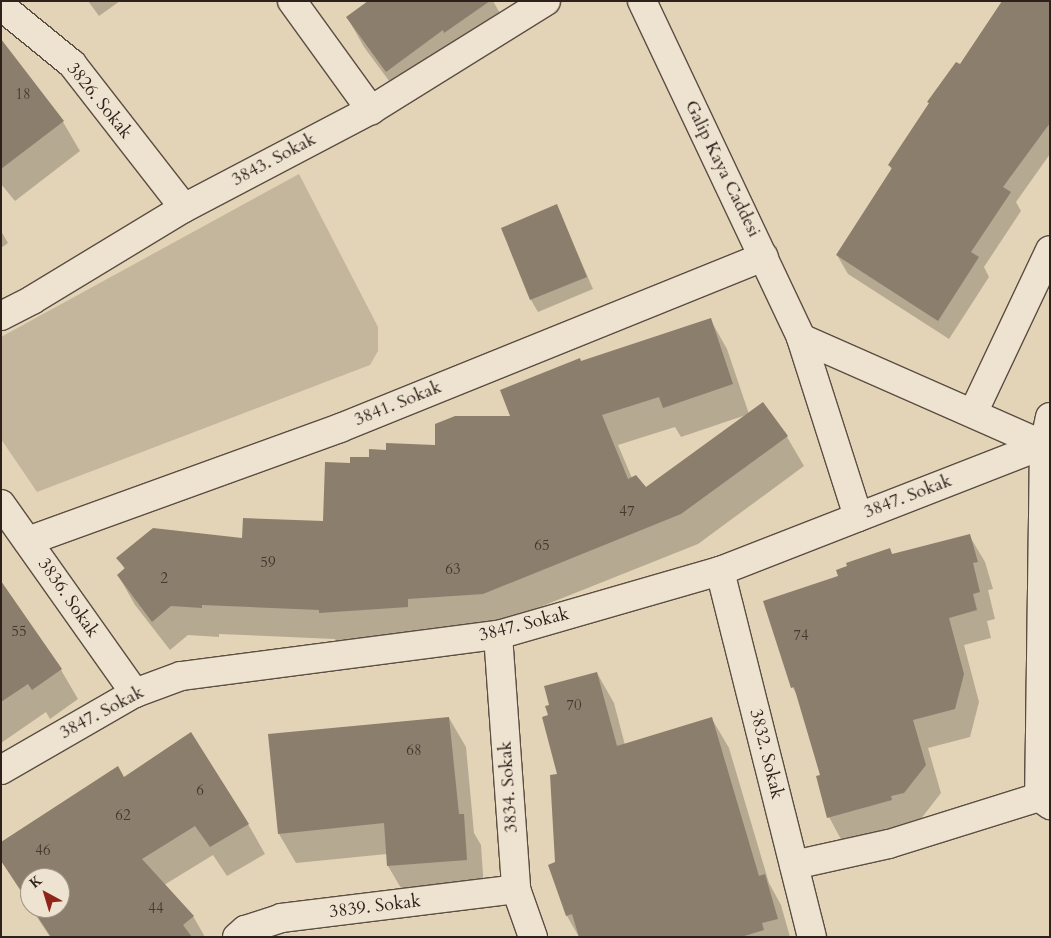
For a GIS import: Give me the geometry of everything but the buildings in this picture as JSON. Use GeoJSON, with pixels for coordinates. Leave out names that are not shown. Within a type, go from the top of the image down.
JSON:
{"type":"FeatureCollection","features":[{"type":"Feature","properties":{"kind":"street"},"geometry":{"type":"LineString","coordinates":[[292,1],[371,110]]}},
{"type":"Feature","properties":{"kind":"street","name":"3843. Sokak"},"geometry":{"type":"LineString","coordinates":[[1,316],[32,300],[184,208],[371,110],[546,1]]}},
{"type":"Feature","properties":{"kind":"street","name":"Galip Kaya Caddesi"},"geometry":{"type":"LineString","coordinates":[[642,1],[801,338],[858,517]]}},
{"type":"Feature","properties":{"kind":"street","name":"3826. Sokak"},"geometry":{"type":"LineString","coordinates":[[1,6],[72,64],[184,208]]}},
{"type":"Feature","properties":{"kind":"street"},"geometry":{"type":"LineString","coordinates":[[973,413],[1050,250]]}},
{"type":"Feature","properties":{"kind":"street","name":"3841. Sokak"},"geometry":{"type":"LineString","coordinates":[[28,541],[340,428],[764,257]]}},
{"type":"Feature","properties":{"kind":"street"},"geometry":{"type":"LineString","coordinates":[[801,338],[1047,446]]}},
{"type":"Feature","properties":{"kind":"street"},"geometry":{"type":"LineString","coordinates":[[794,865],[888,844],[1044,801],[1047,446],[1050,417]]}},
{"type":"Feature","properties":{"kind":"street","name":"3847. Sokak"},"geometry":{"type":"LineString","coordinates":[[1,770],[135,693],[182,676],[498,634],[720,571],[1047,446]]}},
{"type":"Feature","properties":{"kind":"street","name":"3836. Sokak"},"geometry":{"type":"LineString","coordinates":[[1,504],[135,693]]}},
{"type":"Feature","properties":{"kind":"street","name":"3832. Sokak"},"geometry":{"type":"LineString","coordinates":[[720,571],[812,937]]}},
{"type":"Feature","properties":{"kind":"street","name":"3834. Sokak"},"geometry":{"type":"LineString","coordinates":[[498,634],[516,888],[533,937]]}},
{"type":"Feature","properties":{"kind":"street","name":"3839. Sokak"},"geometry":{"type":"LineString","coordinates":[[237,937],[245,930],[281,918],[516,888]]}},
{"type":"Feature","properties":{"kind":"shaded area"},"geometry":{"type":"Polygon","coordinates":[[[299,174],[378,327],[378,351],[370,365],[37,492],[1,439],[1,337],[299,174]]]}}]}
